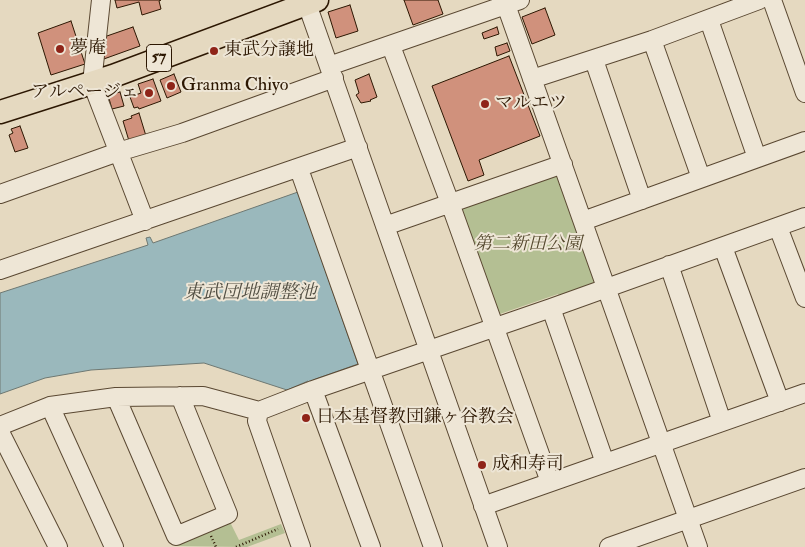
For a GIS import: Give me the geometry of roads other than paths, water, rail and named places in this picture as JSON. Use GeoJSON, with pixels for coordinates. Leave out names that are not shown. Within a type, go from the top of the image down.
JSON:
{"type":"FeatureCollection","features":[{"type":"Feature","properties":{"kind":"main road","name":"57"},"geometry":{"type":"LineString","coordinates":[[0,112],[92,83],[312,2]]}},
{"type":"Feature","properties":{"kind":"street"},"geometry":{"type":"LineString","coordinates":[[101,0],[92,83],[145,221]]}},
{"type":"Feature","properties":{"kind":"street"},"geometry":{"type":"LineString","coordinates":[[532,79],[652,40],[759,0]]}},
{"type":"Feature","properties":{"kind":"street"},"geometry":{"type":"LineString","coordinates":[[772,0],[798,50],[805,93]]}},
{"type":"Feature","properties":{"kind":"street"},"geometry":{"type":"LineString","coordinates":[[312,2],[331,72],[498,547]]}},
{"type":"Feature","properties":{"kind":"street"},"geometry":{"type":"LineString","coordinates":[[0,194],[118,152],[182,133],[391,46],[513,3],[532,79],[698,547]]}},
{"type":"Feature","properties":{"kind":"street"},"geometry":{"type":"LineString","coordinates":[[709,20],[757,158]]}},
{"type":"Feature","properties":{"kind":"street"},"geometry":{"type":"LineString","coordinates":[[652,40],[701,178]]}},
{"type":"Feature","properties":{"kind":"street"},"geometry":{"type":"LineString","coordinates":[[391,46],[450,203],[550,482]]}},
{"type":"Feature","properties":{"kind":"street"},"geometry":{"type":"LineString","coordinates":[[594,60],[642,200]]}},
{"type":"Feature","properties":{"kind":"street"},"geometry":{"type":"LineString","coordinates":[[583,221],[805,141]]}},
{"type":"Feature","properties":{"kind":"street"},"geometry":{"type":"LineString","coordinates":[[0,270],[358,147]]}},
{"type":"Feature","properties":{"kind":"street"},"geometry":{"type":"LineString","coordinates":[[385,226],[563,164]]}},
{"type":"Feature","properties":{"kind":"street"},"geometry":{"type":"LineString","coordinates":[[298,169],[433,547]]}},
{"type":"Feature","properties":{"kind":"street"},"geometry":{"type":"LineString","coordinates":[[0,426],[50,406],[116,397],[203,396],[259,411],[313,390],[370,372],[805,217]]}},
{"type":"Feature","properties":{"kind":"street"},"geometry":{"type":"LineString","coordinates":[[778,227],[805,298]]}},
{"type":"Feature","properties":{"kind":"street"},"geometry":{"type":"LineString","coordinates":[[723,247],[780,402]]}},
{"type":"Feature","properties":{"kind":"street"},"geometry":{"type":"LineString","coordinates":[[669,265],[722,422]]}},
{"type":"Feature","properties":{"kind":"street"},"geometry":{"type":"LineString","coordinates":[[551,308],[605,463]]}},
{"type":"Feature","properties":{"kind":"street"},"geometry":{"type":"LineString","coordinates":[[313,390],[371,547]]}},
{"type":"Feature","properties":{"kind":"street"},"geometry":{"type":"LineString","coordinates":[[484,506],[805,393]]}},
{"type":"Feature","properties":{"kind":"street"},"geometry":{"type":"LineString","coordinates":[[116,397],[176,536],[228,514],[180,396]]}},
{"type":"Feature","properties":{"kind":"street"},"geometry":{"type":"LineString","coordinates":[[50,406],[114,547]]}},
{"type":"Feature","properties":{"kind":"street"},"geometry":{"type":"LineString","coordinates":[[259,411],[258,421],[301,547]]}},
{"type":"Feature","properties":{"kind":"street"},"geometry":{"type":"LineString","coordinates":[[0,432],[58,547]]}},
{"type":"Feature","properties":{"kind":"street"},"geometry":{"type":"LineString","coordinates":[[609,547],[805,478]]}},
{"type":"Feature","properties":{"kind":"water","name":"東武団地調整池"},"geometry":{"type":"Polygon","coordinates":[[[298,192],[358,364],[287,390],[204,363],[91,370],[45,378],[0,394],[0,293],[148,245],[146,238],[150,237],[153,243],[298,192]]]}},
{"type":"Feature","properties":{"kind":"place","name":"夢庵"},"geometry":{"type":"Point","coordinates":[60,49]}},
{"type":"Feature","properties":{"kind":"place","name":"東武分譲地"},"geometry":{"type":"Point","coordinates":[214,51]}},
{"type":"Feature","properties":{"kind":"place","name":"Granma Chiyo"},"geometry":{"type":"Point","coordinates":[171,86]}},
{"type":"Feature","properties":{"kind":"place","name":"アルページェ"},"geometry":{"type":"Point","coordinates":[149,93]}},
{"type":"Feature","properties":{"kind":"place","name":"マルエツ"},"geometry":{"type":"Point","coordinates":[485,104]}},
{"type":"Feature","properties":{"kind":"place","name":"日本基督教団鎌ヶ谷教会"},"geometry":{"type":"Point","coordinates":[306,418]}},
{"type":"Feature","properties":{"kind":"place","name":"成和寿司"},"geometry":{"type":"Point","coordinates":[482,465]}},
{"type":"Feature","properties":{"kind":"park label","name":"第二新田公園"},"geometry":{"type":"Point","coordinates":[528,245]}}]}
